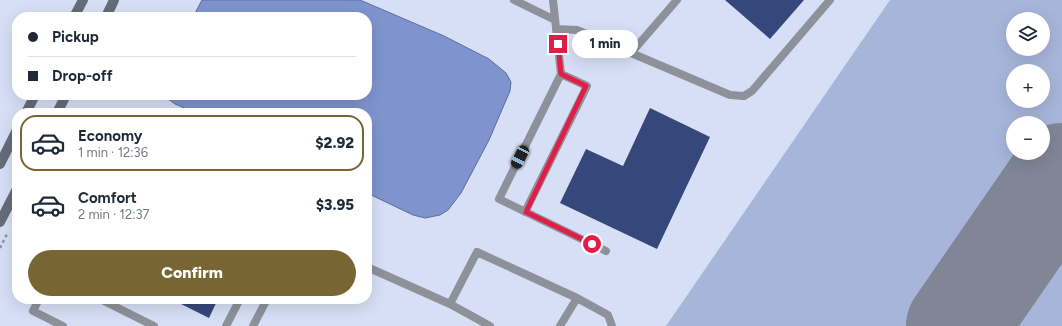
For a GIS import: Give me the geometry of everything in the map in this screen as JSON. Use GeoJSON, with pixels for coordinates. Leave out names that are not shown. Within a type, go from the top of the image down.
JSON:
{"type":"FeatureCollection","features":[{"type":"Feature","properties":{"kind":"main road"},"geometry":{"type":"LineString","coordinates":[[77,12],[83,0]]}},
{"type":"Feature","properties":{"kind":"main road"},"geometry":{"type":"LineString","coordinates":[[108,12],[114,0]]}},
{"type":"Feature","properties":{"kind":"main road"},"geometry":{"type":"LineString","coordinates":[[0,164],[12,140]]}},
{"type":"Feature","properties":{"kind":"main road"},"geometry":{"type":"LineString","coordinates":[[0,222],[12,199]]}},
{"type":"Feature","properties":{"kind":"lane"},"geometry":{"type":"LineString","coordinates":[[514,0],[555,20]]}},
{"type":"Feature","properties":{"kind":"lane"},"geometry":{"type":"LineString","coordinates":[[553,0],[561,74],[499,199],[606,251]]}},
{"type":"Feature","properties":{"kind":"lane"},"geometry":{"type":"LineString","coordinates":[[631,53],[677,0]]}},
{"type":"Feature","properties":{"kind":"lane"},"geometry":{"type":"LineString","coordinates":[[556,29],[577,30],[730,95],[744,96],[752,91],[830,0]]}},
{"type":"Feature","properties":{"kind":"lane"},"geometry":{"type":"LineString","coordinates":[[526,212],[586,86],[561,74]]}},
{"type":"Feature","properties":{"kind":"lane"},"geometry":{"type":"LineString","coordinates":[[450,304],[477,252],[577,298],[608,315],[612,326]]}},
{"type":"Feature","properties":{"kind":"lane"},"geometry":{"type":"LineString","coordinates":[[372,270],[450,304],[490,326]]}},
{"type":"Feature","properties":{"kind":"lane"},"geometry":{"type":"LineString","coordinates":[[560,326],[577,298]]}},
{"type":"Feature","properties":{"kind":"lane"},"geometry":{"type":"LineString","coordinates":[[38,304],[34,311],[63,326]]}},
{"type":"Feature","properties":{"kind":"lane"},"geometry":{"type":"LineString","coordinates":[[110,304],[154,326]]}},
{"type":"Feature","properties":{"kind":"lane"},"geometry":{"type":"LineString","coordinates":[[226,326],[237,304]]}},
{"type":"Feature","properties":{"kind":"lane"},"geometry":{"type":"LineString","coordinates":[[253,326],[264,304]]}},
{"type":"Feature","properties":{"kind":"shaded area"},"geometry":{"type":"Polygon","coordinates":[[[202,0],[360,0],[444,36],[489,59],[506,73],[511,82],[510,91],[489,140],[461,193],[448,210],[440,215],[425,218],[413,215],[372,195],[372,108],[184,108],[170,100],[372,100],[372,12],[196,12],[202,0]]]}},
{"type":"Feature","properties":{"kind":"shaded area"},"geometry":{"type":"Polygon","coordinates":[[[890,0],[1062,0],[1062,132],[1050,149],[1050,116],[1006,116],[1006,160],[1043,160],[928,326],[666,326],[890,0]]]}},
{"type":"Feature","properties":{"kind":"shaded area"},"geometry":{"type":"Polygon","coordinates":[[[1062,224],[1062,326],[992,326],[1062,224]]]}},
{"type":"Feature","properties":{"kind":"building"},"geometry":{"type":"Polygon","coordinates":[[[725,0],[804,0],[770,39],[725,0]]]}},
{"type":"Feature","properties":{"kind":"building"},"geometry":{"type":"Polygon","coordinates":[[[650,108],[710,137],[657,249],[560,203],[586,149],[623,166],[650,108]]]}},
{"type":"Feature","properties":{"kind":"building"},"geometry":{"type":"Polygon","coordinates":[[[181,304],[216,304],[209,318],[181,304]]]}},
{"type":"Feature","properties":{"kind":"runway"},"geometry":{"type":"LineString","coordinates":[[957,326],[1062,174]]}},
{"type":"Feature","properties":{"kind":"route"},"geometry":{"type":"LineString","coordinates":[[558,44],[561,74],[586,86],[526,212],[592,244]]}}]}
